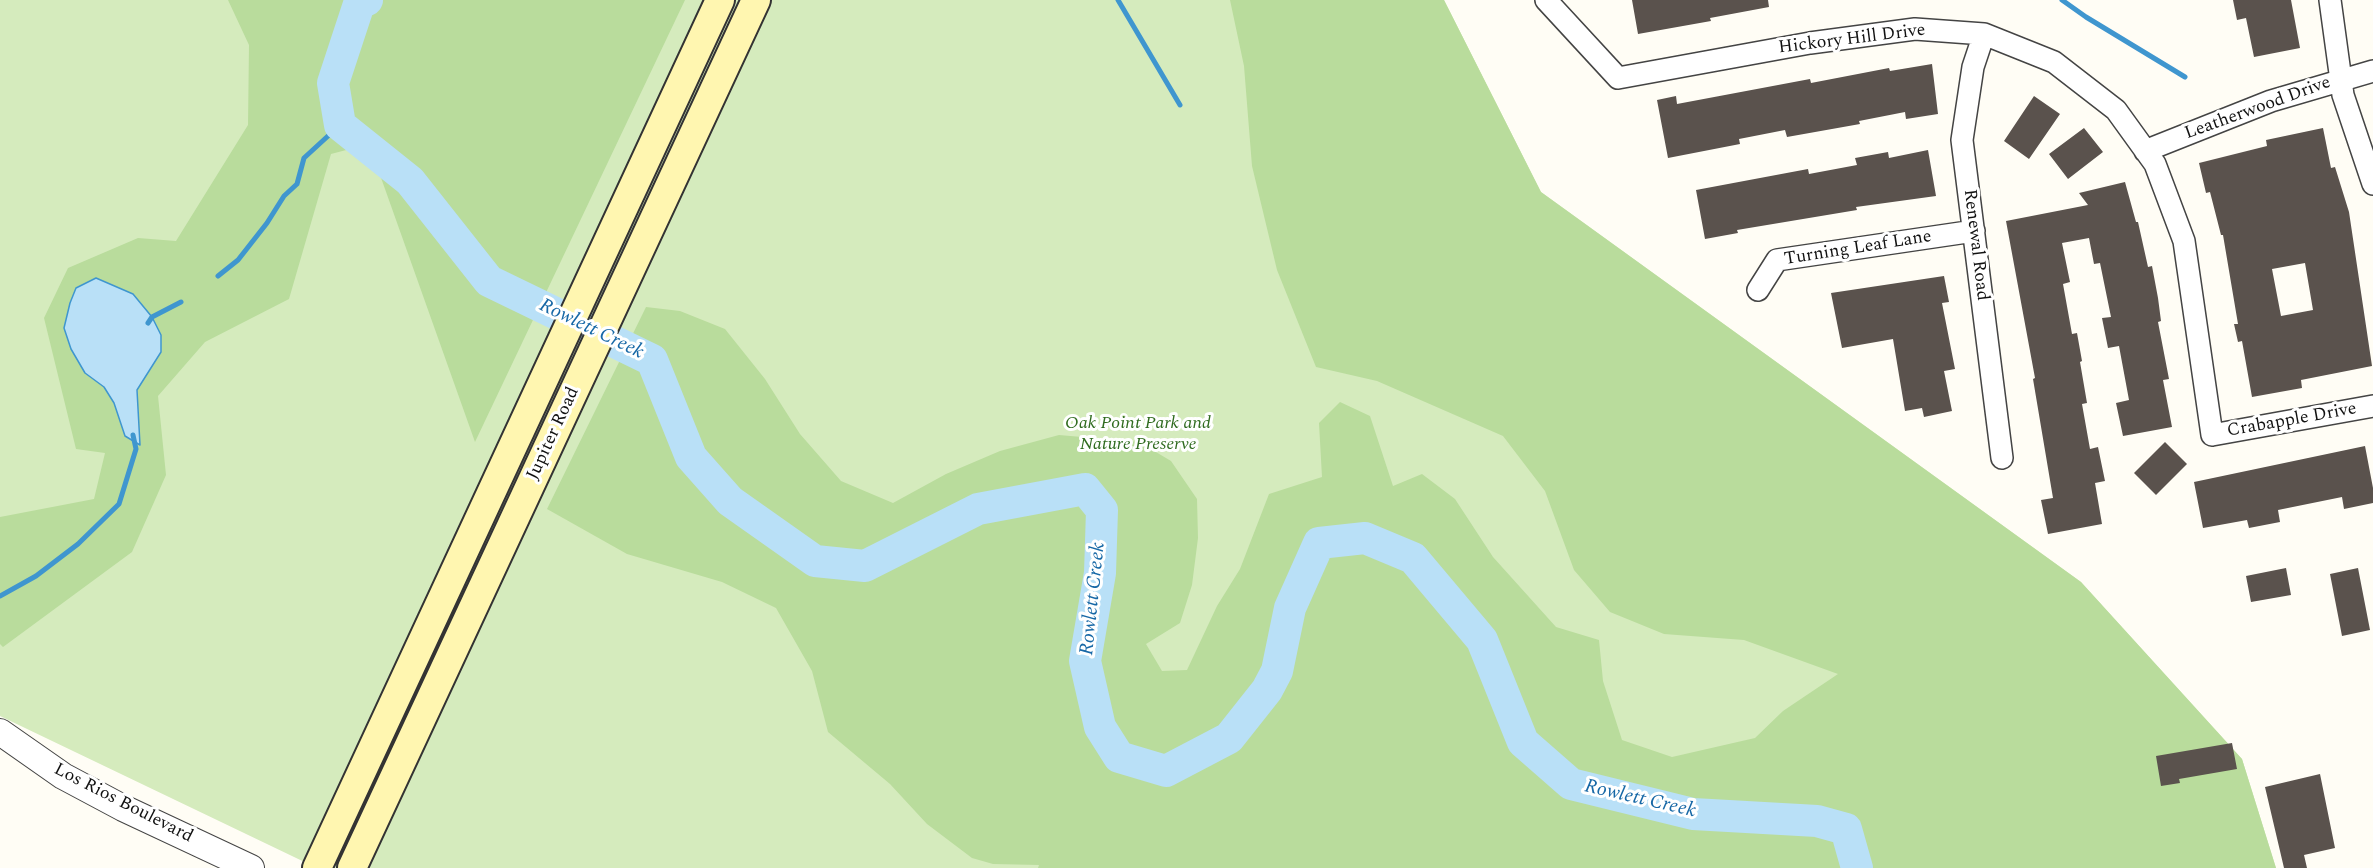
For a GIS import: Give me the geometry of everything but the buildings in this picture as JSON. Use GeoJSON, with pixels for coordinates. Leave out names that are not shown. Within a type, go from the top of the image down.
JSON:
{"type":"FeatureCollection","features":[{"type":"Feature","properties":{"kind":"main road","name":"Jupiter Road"},"geometry":{"type":"LineString","coordinates":[[317,868],[720,0]]}},
{"type":"Feature","properties":{"kind":"main road","name":"Jupiter Road"},"geometry":{"type":"LineString","coordinates":[[352,868],[756,0]]}},
{"type":"Feature","properties":{"kind":"street","name":"Hickory Hill Drive"},"geometry":{"type":"LineString","coordinates":[[1546,0],[1618,78],[1810,43],[1916,29],[1984,34],[2054,62],[2116,110],[2155,164],[2184,240],[2212,435]]}},
{"type":"Feature","properties":{"kind":"street"},"geometry":{"type":"LineString","coordinates":[[2330,0],[2343,95],[2373,184]]}},
{"type":"Feature","properties":{"kind":"street","name":"Renewal Road"},"geometry":{"type":"LineString","coordinates":[[1984,34],[1973,67],[1962,140],[2002,458]]}},
{"type":"Feature","properties":{"kind":"street","name":"Leatherwood Drive"},"geometry":{"type":"LineString","coordinates":[[2145,151],[2271,101],[2373,71]]}},
{"type":"Feature","properties":{"kind":"street","name":"Turning Leaf Lane"},"geometry":{"type":"LineString","coordinates":[[1758,290],[1777,260],[1974,231]]}},
{"type":"Feature","properties":{"kind":"street","name":"Crabapple Drive"},"geometry":{"type":"LineString","coordinates":[[2212,435],[2373,406]]}},
{"type":"Feature","properties":{"kind":"street","name":"Los Rios Boulevard"},"geometry":{"type":"LineString","coordinates":[[0,732],[73,781],[123,808],[251,868]]}},
{"type":"Feature","properties":{"kind":"green space","name":"Oak Point Park and Nature Preserve"},"geometry":{"type":"Polygon","coordinates":[[[0,0],[1444,0],[1541,192],[2081,582],[2242,759],[2276,868],[317,868],[0,716],[0,0]]]}},
{"type":"Feature","properties":{"kind":"green space"},"geometry":{"type":"Polygon","coordinates":[[[228,0],[685,0],[475,442],[369,144],[331,154],[289,299],[205,342],[158,396],[166,475],[132,552],[3,647],[0,644],[0,517],[94,499],[105,453],[76,449],[44,318],[68,268],[138,238],[176,241],[248,125],[249,45],[228,0]]]}},
{"type":"Feature","properties":{"kind":"green space"},"geometry":{"type":"Polygon","coordinates":[[[1230,0],[1444,0],[1541,192],[2081,582],[2242,759],[2276,868],[1038,868],[1039,865],[993,864],[972,858],[927,824],[890,784],[828,732],[812,671],[776,608],[722,582],[627,554],[547,509],[646,307],[680,311],[725,329],[765,379],[800,434],[841,481],[893,503],[946,474],[1000,451],[1059,435],[1139,442],[1171,461],[1197,499],[1198,538],[1192,585],[1180,623],[1146,644],[1162,671],[1187,670],[1217,606],[1240,569],[1269,494],[1322,477],[1319,423],[1340,402],[1370,416],[1393,486],[1422,474],[1455,499],[1493,557],[1556,627],[1599,640],[1603,681],[1622,740],[1672,757],[1755,738],[1783,711],[1838,674],[1744,640],[1664,634],[1610,612],[1574,570],[1545,491],[1503,436],[1377,381],[1316,367],[1277,270],[1252,166],[1244,66],[1230,0]]]}},
{"type":"Feature","properties":{"kind":"water"},"geometry":{"type":"Polygon","coordinates":[[[96,278],[133,294],[152,317],[161,335],[161,352],[137,390],[140,445],[125,436],[114,403],[104,387],[85,373],[71,349],[64,328],[76,288],[96,278]]]}},
{"type":"Feature","properties":{"kind":"waterway","name":"Rowlett Creek"},"geometry":{"type":"LineString","coordinates":[[367,0],[359,4],[333,83],[340,125],[410,181],[489,281],[652,360],[691,457],[730,501],[815,561],[865,566],[978,509],[1085,489],[1102,510],[1100,573],[1085,661],[1100,727],[1119,757],[1166,771],[1229,738],[1267,690],[1277,671],[1290,608],[1319,543],[1365,538],[1413,558],[1482,640],[1523,742],[1571,784],[1693,814],[1817,821],[1846,829],[1857,868]]}},
{"type":"Feature","properties":{"kind":"waterway"},"geometry":{"type":"LineString","coordinates":[[1118,0],[1180,105]]}},
{"type":"Feature","properties":{"kind":"waterway"},"geometry":{"type":"LineString","coordinates":[[2062,0],[2185,77]]}},
{"type":"Feature","properties":{"kind":"waterway"},"geometry":{"type":"LineString","coordinates":[[218,276],[238,260],[267,223],[284,196],[297,184],[304,158],[340,125]]}},
{"type":"Feature","properties":{"kind":"waterway"},"geometry":{"type":"LineString","coordinates":[[148,323],[152,317],[181,302]]}},
{"type":"Feature","properties":{"kind":"waterway"},"geometry":{"type":"LineString","coordinates":[[0,596],[36,576],[78,544],[119,504],[136,449],[133,435]]}}]}
